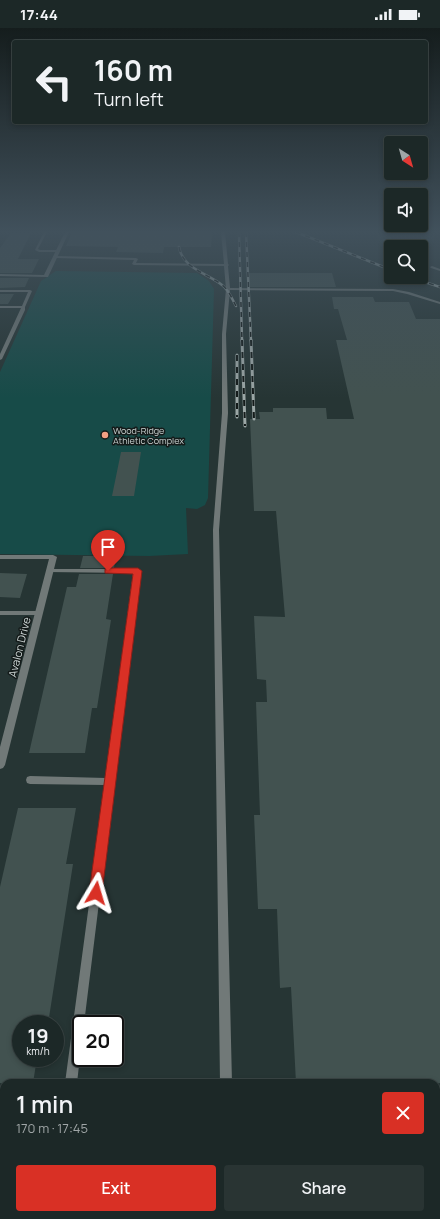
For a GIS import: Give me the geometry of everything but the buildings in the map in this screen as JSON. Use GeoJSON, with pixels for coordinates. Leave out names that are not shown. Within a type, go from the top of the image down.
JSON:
{"type":"FeatureCollection","features":[{"type":"Feature","properties":{"kind":"street","name":"Avalon Drive"},"geometry":{"type":"LineString","coordinates":[[0,557],[53,557],[39,613],[4,734],[0,766]]}},
{"type":"Feature","properties":{"kind":"lane"},"geometry":{"type":"LineString","coordinates":[[226,1079],[216,530],[225,413],[224,334],[228,289],[393,290],[440,303]]}},
{"type":"Feature","properties":{"kind":"lane"},"geometry":{"type":"LineString","coordinates":[[0,291],[30,291],[23,310],[0,359]]}},
{"type":"Feature","properties":{"kind":"lane"},"geometry":{"type":"LineString","coordinates":[[0,307],[23,307]]}},
{"type":"Feature","properties":{"kind":"lane"},"geometry":{"type":"LineString","coordinates":[[49,572],[138,571],[72,1079]]}},
{"type":"Feature","properties":{"kind":"lane"},"geometry":{"type":"LineString","coordinates":[[0,613],[39,613]]}},
{"type":"Feature","properties":{"kind":"lane"},"geometry":{"type":"LineString","coordinates":[[30,780],[110,782]]}},
{"type":"Feature","properties":{"kind":"shaded area","name":"Wood-Ridge Athletic Complex"},"geometry":{"type":"Polygon","coordinates":[[[38,288],[213,288],[208,498],[205,505],[197,509],[186,508],[188,554],[149,556],[0,554],[0,372],[38,288]]]}},
{"type":"Feature","properties":{"kind":"railway"},"geometry":{"type":"LineString","coordinates":[[224,288],[236,306]]}},
{"type":"Feature","properties":{"kind":"railway"},"geometry":{"type":"LineString","coordinates":[[241,288],[242,341]]}},
{"type":"Feature","properties":{"kind":"railway"},"geometry":{"type":"LineString","coordinates":[[249,288],[251,341]]}},
{"type":"Feature","properties":{"kind":"railway"},"geometry":{"type":"LineString","coordinates":[[242,340],[245,426]]}},
{"type":"Feature","properties":{"kind":"railway"},"geometry":{"type":"LineString","coordinates":[[251,340],[254,419]]}},
{"type":"Feature","properties":{"kind":"railway"},"geometry":{"type":"LineString","coordinates":[[237,355],[237,417]]}},
{"type":"Feature","properties":{"kind":"place","name":"Wood-Ridge Athletic Complex"},"geometry":{"type":"Point","coordinates":[105,435]}},
{"type":"Feature","properties":{"kind":"route"},"geometry":{"type":"LineString","coordinates":[[96,893],[138,571],[108,571]]}}]}
